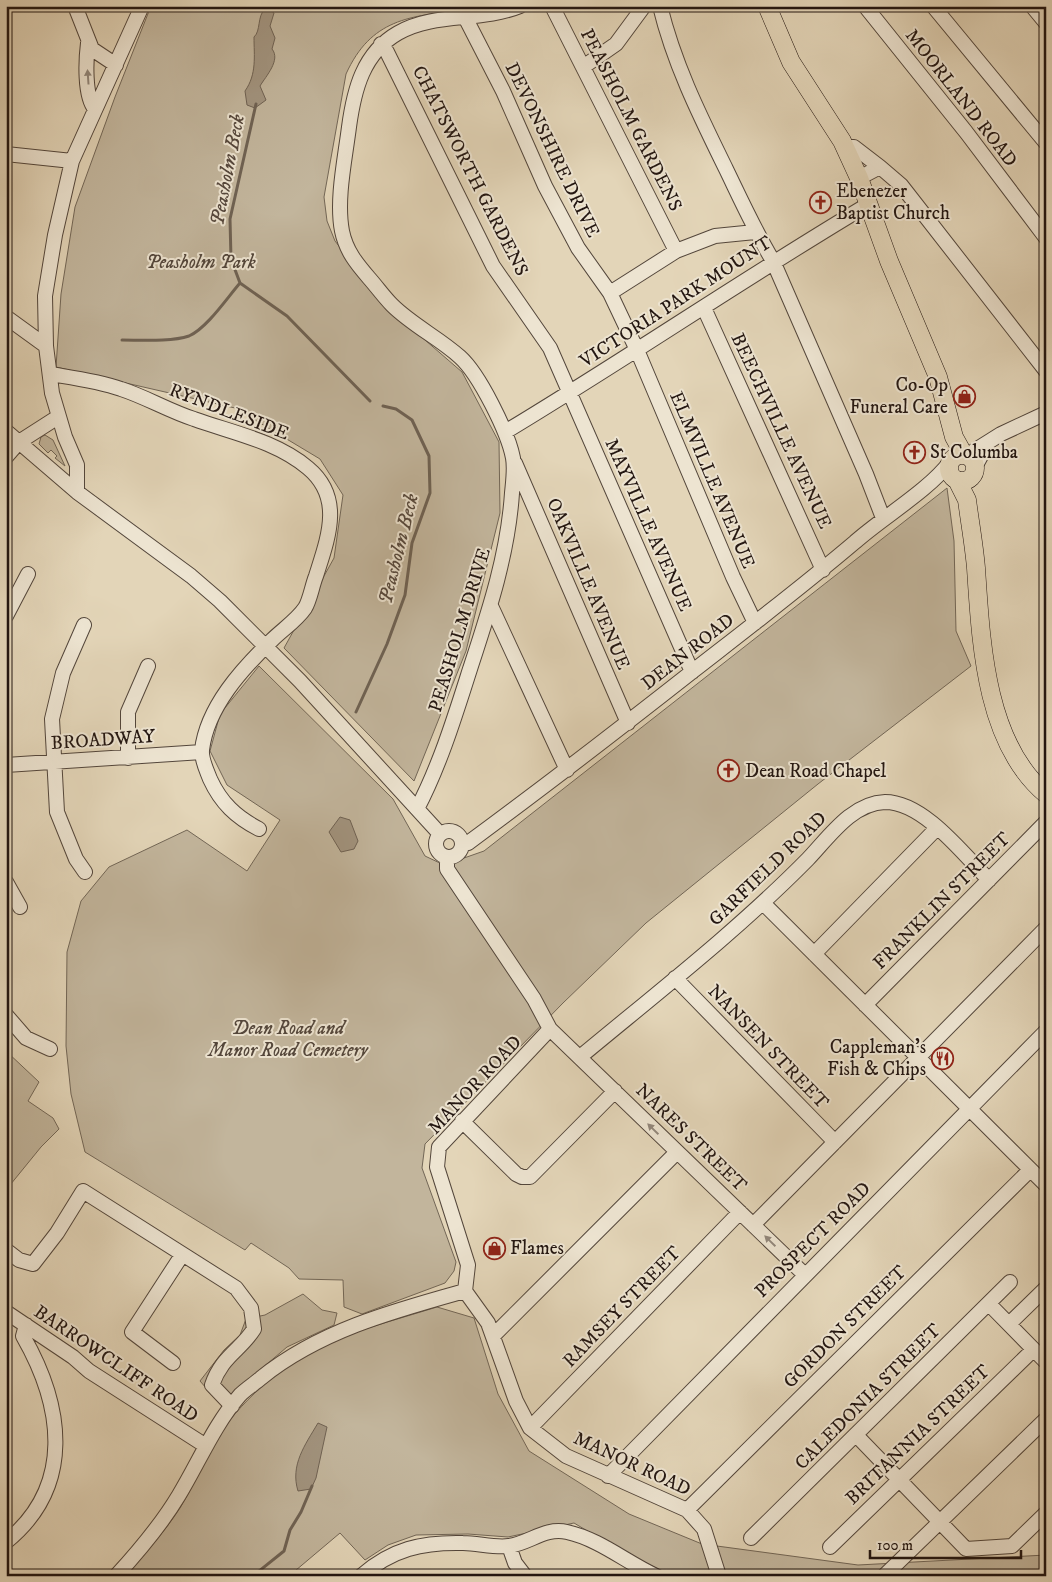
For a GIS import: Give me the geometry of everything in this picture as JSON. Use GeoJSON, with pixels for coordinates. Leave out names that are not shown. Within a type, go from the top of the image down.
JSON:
{"type":"FeatureCollection","features":[{"type":"Feature","properties":{"kind":"main road"},"geometry":{"type":"LineString","coordinates":[[767,6],[791,62],[844,147],[859,178],[889,260],[938,377],[962,467],[976,572],[984,657],[998,715],[1013,753],[1022,767],[1046,794]]}},
{"type":"Feature","properties":{"kind":"main road"},"geometry":{"type":"LineString","coordinates":[[976,572],[1005,712],[1021,748],[1046,781]]}},
{"type":"Feature","properties":{"kind":"street"},"geometry":{"type":"LineString","coordinates":[[75,6],[88,42],[96,54],[116,65]]}},
{"type":"Feature","properties":{"kind":"street"},"geometry":{"type":"LineString","coordinates":[[78,492],[76,465],[58,417],[50,374],[46,346],[45,296],[61,205],[72,161],[142,6]]}},
{"type":"Feature","properties":{"kind":"street","name":"PEASHOLM DRIVE"},"geometry":{"type":"LineString","coordinates":[[417,809],[447,738],[491,606],[505,546],[511,507],[513,460],[505,432],[473,371],[447,346],[393,306],[349,253],[340,218],[353,97],[362,72],[381,44],[400,32],[414,26],[465,17],[489,16],[520,6]]}},
{"type":"Feature","properties":{"kind":"street","name":"PEASHOLM GARDENS"},"geometry":{"type":"LineString","coordinates":[[552,6],[676,251]]}},
{"type":"Feature","properties":{"kind":"street"},"geometry":{"type":"LineString","coordinates":[[583,67],[616,44],[644,6]]}},
{"type":"Feature","properties":{"kind":"street"},"geometry":{"type":"LineString","coordinates":[[660,6],[671,45],[690,96],[755,232],[773,261],[866,474],[883,518]]}},
{"type":"Feature","properties":{"kind":"street","name":"MOORLAND ROAD"},"geometry":{"type":"LineString","coordinates":[[865,6],[966,132],[1046,238]]}},
{"type":"Feature","properties":{"kind":"street"},"geometry":{"type":"LineString","coordinates":[[933,6],[1046,144]]}},
{"type":"Feature","properties":{"kind":"street"},"geometry":{"type":"LineString","coordinates":[[1032,6],[1046,23]]}},
{"type":"Feature","properties":{"kind":"street","name":"DEVONSHIRE DRIVE"},"geometry":{"type":"LineString","coordinates":[[465,17],[569,233],[610,293],[637,350]]}},
{"type":"Feature","properties":{"kind":"street"},"geometry":{"type":"LineString","coordinates":[[88,42],[88,87],[95,109]]}},
{"type":"Feature","properties":{"kind":"street","name":"CHATSWORTH GARDENS"},"geometry":{"type":"LineString","coordinates":[[381,44],[388,52],[493,266],[550,348],[570,392]]}},
{"type":"Feature","properties":{"kind":"street"},"geometry":{"type":"LineString","coordinates":[[844,147],[854,147],[901,185],[1046,371]]}},
{"type":"Feature","properties":{"kind":"street"},"geometry":{"type":"LineString","coordinates":[[6,154],[72,161]]}},
{"type":"Feature","properties":{"kind":"street"},"geometry":{"type":"LineString","coordinates":[[859,178],[880,167]]}},
{"type":"Feature","properties":{"kind":"street","name":"VICTORIA PARK MOUNT"},"geometry":{"type":"LineString","coordinates":[[505,432],[704,308],[773,261],[869,204]]}},
{"type":"Feature","properties":{"kind":"street"},"geometry":{"type":"LineString","coordinates":[[610,293],[676,251],[714,236],[755,232]]}},
{"type":"Feature","properties":{"kind":"street","name":"BEECHVILLE AVENUE"},"geometry":{"type":"LineString","coordinates":[[704,308],[823,570]]}},
{"type":"Feature","properties":{"kind":"street"},"geometry":{"type":"LineString","coordinates":[[6,317],[46,346]]}},
{"type":"Feature","properties":{"kind":"street","name":"ELMVILLE AVENUE"},"geometry":{"type":"LineString","coordinates":[[637,350],[733,578],[755,623]]}},
{"type":"Feature","properties":{"kind":"street","name":"RYNDLESIDE"},"geometry":{"type":"LineString","coordinates":[[50,374],[93,380],[122,389],[194,420],[243,435],[290,454],[309,468],[322,482],[330,499],[331,514],[327,538],[305,608],[248,666],[221,702],[208,726],[202,752]]}},
{"type":"Feature","properties":{"kind":"street","name":"MAYVILLE AVENUE"},"geometry":{"type":"LineString","coordinates":[[570,392],[692,672]]}},
{"type":"Feature","properties":{"kind":"street","name":"DEAN ROAD"},"geometry":{"type":"LineString","coordinates":[[462,844],[468,843],[628,723],[823,570],[883,518],[932,481],[944,478],[962,467],[989,442],[1046,413]]}},
{"type":"Feature","properties":{"kind":"street"},"geometry":{"type":"LineString","coordinates":[[6,457],[19,442],[58,417]]}},
{"type":"Feature","properties":{"kind":"street"},"geometry":{"type":"LineString","coordinates":[[6,431],[78,492],[191,576],[266,646],[440,834]]}},
{"type":"Feature","properties":{"kind":"street","name":"OAKVILLE AVENUE"},"geometry":{"type":"LineString","coordinates":[[513,460],[628,723]]}},
{"type":"Feature","properties":{"kind":"street"},"geometry":{"type":"LineString","coordinates":[[6,616],[28,574]]}},
{"type":"Feature","properties":{"kind":"street"},"geometry":{"type":"LineString","coordinates":[[491,606],[567,770]]}},
{"type":"Feature","properties":{"kind":"street"},"geometry":{"type":"LineString","coordinates":[[84,626],[63,672],[52,719],[53,763],[58,812],[76,859],[85,872]]}},
{"type":"Feature","properties":{"kind":"street"},"geometry":{"type":"LineString","coordinates":[[128,758],[128,712],[148,666]]}},
{"type":"Feature","properties":{"kind":"street"},"geometry":{"type":"LineString","coordinates":[[202,752],[208,774],[218,796],[230,810],[259,829]]}},
{"type":"Feature","properties":{"kind":"street","name":"BROADWAY"},"geometry":{"type":"LineString","coordinates":[[6,765],[202,752]]}},
{"type":"Feature","properties":{"kind":"street","name":"GARFIELD ROAD"},"geometry":{"type":"LineString","coordinates":[[580,1057],[764,904],[852,814],[868,806],[886,802],[902,805],[916,811],[937,828],[989,880]]}},
{"type":"Feature","properties":{"kind":"street","name":"FRANKLIN STREET"},"geometry":{"type":"LineString","coordinates":[[865,1005],[1046,822]]}},
{"type":"Feature","properties":{"kind":"street"},"geometry":{"type":"LineString","coordinates":[[814,954],[937,828]]}},
{"type":"Feature","properties":{"kind":"street"},"geometry":{"type":"LineString","coordinates":[[445,832],[456,833],[462,844],[458,854],[447,858],[438,853],[436,841],[440,834],[445,832]]}},
{"type":"Feature","properties":{"kind":"street"},"geometry":{"type":"LineString","coordinates":[[447,858],[447,869],[534,999],[550,1029]]}},
{"type":"Feature","properties":{"kind":"street"},"geometry":{"type":"LineString","coordinates":[[6,882],[20,907]]}},
{"type":"Feature","properties":{"kind":"street"},"geometry":{"type":"LineString","coordinates":[[764,904],[1046,1185]]}},
{"type":"Feature","properties":{"kind":"street"},"geometry":{"type":"LineString","coordinates":[[753,1225],[1046,928]]}},
{"type":"Feature","properties":{"kind":"street","name":"NANSEN STREET"},"geometry":{"type":"LineString","coordinates":[[675,978],[835,1142]]}},
{"type":"Feature","properties":{"kind":"street"},"geometry":{"type":"LineString","coordinates":[[6,1015],[26,1038],[50,1050]]}},
{"type":"Feature","properties":{"kind":"street","name":"NARES STREET"},"geometry":{"type":"LineString","coordinates":[[550,1029],[805,1275]]}},
{"type":"Feature","properties":{"kind":"street","name":"MANOR ROAD"},"geometry":{"type":"LineString","coordinates":[[550,1029],[439,1147],[437,1167],[468,1265],[465,1291],[483,1314],[493,1336],[516,1401],[530,1428],[566,1456],[687,1510],[704,1529],[719,1576]]}},
{"type":"Feature","properties":{"kind":"street","name":"PROSPECT ROAD"},"geometry":{"type":"LineString","coordinates":[[608,1476],[1046,1031]]}},
{"type":"Feature","properties":{"kind":"street"},"geometry":{"type":"LineString","coordinates":[[462,1121],[516,1174],[522,1177],[530,1177],[615,1092]]}},
{"type":"Feature","properties":{"kind":"street"},"geometry":{"type":"LineString","coordinates":[[493,1336],[677,1152]]}},
{"type":"Feature","properties":{"kind":"street","name":"GORDON STREET"},"geometry":{"type":"LineString","coordinates":[[687,1510],[1030,1170]]}},
{"type":"Feature","properties":{"kind":"street"},"geometry":{"type":"LineString","coordinates":[[6,1250],[19,1260],[33,1264],[83,1191],[182,1256],[212,1272],[236,1288],[251,1308],[254,1329],[233,1350],[216,1373],[212,1385],[232,1406]]}},
{"type":"Feature","properties":{"kind":"street","name":"RAMSEY STREET"},"geometry":{"type":"LineString","coordinates":[[530,1428],[740,1212]]}},
{"type":"Feature","properties":{"kind":"street"},"geometry":{"type":"LineString","coordinates":[[173,1363],[132,1332],[182,1256]]}},
{"type":"Feature","properties":{"kind":"street","name":"CALEDONIA STREET"},"geometry":{"type":"LineString","coordinates":[[751,1538],[1010,1282]]}},
{"type":"Feature","properties":{"kind":"street"},"geometry":{"type":"LineString","coordinates":[[1009,1324],[1046,1288]]}},
{"type":"Feature","properties":{"kind":"street"},"geometry":{"type":"LineString","coordinates":[[116,1576],[159,1526],[206,1446],[241,1394],[292,1354],[334,1334],[395,1311],[465,1291]]}},
{"type":"Feature","properties":{"kind":"street"},"geometry":{"type":"LineString","coordinates":[[988,1304],[1046,1362]]}},
{"type":"Feature","properties":{"kind":"street","name":"BARROWCLIFF ROAD"},"geometry":{"type":"LineString","coordinates":[[6,1312],[73,1357],[89,1371],[206,1446]]}},
{"type":"Feature","properties":{"kind":"street"},"geometry":{"type":"LineString","coordinates":[[6,1542],[36,1512],[46,1492],[56,1456],[54,1412],[41,1370],[24,1336],[26,1325]]}},
{"type":"Feature","properties":{"kind":"street","name":"BRITANNIA STREET"},"geometry":{"type":"LineString","coordinates":[[830,1547],[1033,1350]]}},
{"type":"Feature","properties":{"kind":"street"},"geometry":{"type":"LineString","coordinates":[[884,1576],[1046,1419]]}},
{"type":"Feature","properties":{"kind":"street"},"geometry":{"type":"LineString","coordinates":[[856,1435],[966,1549],[1007,1548],[1012,1546],[1046,1513]]}},
{"type":"Feature","properties":{"kind":"street"},"geometry":{"type":"LineString","coordinates":[[361,1576],[384,1557],[398,1550],[427,1544],[462,1543],[509,1546],[555,1530],[583,1536],[656,1576]]}},
{"type":"Feature","properties":{"kind":"street"},"geometry":{"type":"LineString","coordinates":[[509,1546],[515,1563],[525,1576]]}},
{"type":"Feature","properties":{"kind":"green space","name":"Peasholm Park"},"geometry":{"type":"Polygon","coordinates":[[[151,6],[499,6],[409,18],[380,31],[367,42],[356,56],[346,74],[324,197],[327,221],[335,241],[388,308],[462,372],[499,442],[500,513],[466,651],[414,781],[284,648],[334,558],[343,495],[320,459],[235,408],[56,367],[61,294],[75,207],[151,6]]]}},
{"type":"Feature","properties":{"kind":"green space"},"geometry":{"type":"Polygon","coordinates":[[[45,435],[53,440],[65,466],[55,458],[57,456],[51,450],[48,453],[39,444],[41,437],[45,435]]]}},
{"type":"Feature","properties":{"kind":"green space","name":"Dean Road and Manor Road Cemetery"},"geometry":{"type":"Polygon","coordinates":[[[947,488],[954,541],[956,631],[971,666],[818,784],[646,923],[563,1003],[425,1144],[422,1168],[456,1262],[454,1271],[445,1283],[362,1314],[344,1307],[343,1280],[299,1279],[289,1268],[251,1243],[245,1250],[85,1152],[71,1094],[66,1046],[67,952],[81,901],[109,867],[187,830],[247,871],[280,820],[227,785],[210,751],[220,714],[259,666],[393,799],[425,856],[444,865],[484,851],[947,488]]]}},
{"type":"Feature","properties":{"kind":"green space"},"geometry":{"type":"Polygon","coordinates":[[[6,1051],[39,1082],[28,1101],[53,1118],[59,1129],[41,1147],[6,1190],[6,1051]]]}},
{"type":"Feature","properties":{"kind":"green space"},"geometry":{"type":"Polygon","coordinates":[[[303,1294],[322,1310],[337,1313],[334,1325],[287,1347],[220,1404],[200,1381],[224,1350],[240,1335],[246,1319],[265,1315],[303,1294]]]}},
{"type":"Feature","properties":{"kind":"green space"},"geometry":{"type":"Polygon","coordinates":[[[437,1307],[474,1318],[498,1394],[529,1451],[629,1514],[702,1544],[858,1565],[1046,1555],[1046,1576],[673,1576],[616,1548],[574,1523],[508,1537],[468,1534],[416,1535],[388,1545],[365,1560],[340,1533],[289,1576],[125,1576],[174,1517],[224,1428],[261,1387],[306,1355],[339,1338],[437,1307]]]}},
{"type":"Feature","properties":{"kind":"shaded area"},"geometry":{"type":"Polygon","coordinates":[[[265,9],[269,9],[274,13],[270,26],[275,38],[272,49],[275,58],[272,68],[260,86],[266,100],[255,108],[247,105],[245,91],[253,71],[254,37],[258,31],[261,15],[265,9]]]}},
{"type":"Feature","properties":{"kind":"shaded area"},"geometry":{"type":"Polygon","coordinates":[[[340,817],[350,820],[358,841],[354,849],[341,852],[329,832],[340,817]]]}},
{"type":"Feature","properties":{"kind":"shaded area"},"geometry":{"type":"Polygon","coordinates":[[[318,1423],[327,1427],[316,1478],[311,1489],[298,1491],[296,1482],[297,1464],[304,1447],[318,1423]]]}},
{"type":"Feature","properties":{"kind":"waterway","name":"Peasholm Beck"},"geometry":{"type":"LineString","coordinates":[[256,104],[230,219],[231,259],[240,283],[287,316],[370,401]]}},
{"type":"Feature","properties":{"kind":"waterway"},"geometry":{"type":"LineString","coordinates":[[122,340],[165,340],[189,336],[210,320],[240,283]]}},
{"type":"Feature","properties":{"kind":"waterway","name":"Peasholm Beck"},"geometry":{"type":"LineString","coordinates":[[356,712],[387,644],[405,595],[412,543],[430,493],[429,456],[412,420],[396,409],[383,406]]}},
{"type":"Feature","properties":{"kind":"waterway","name":"Peasholm Beck"},"geometry":{"type":"LineString","coordinates":[[253,1576],[284,1551],[290,1530],[301,1512],[312,1486]]}},
{"type":"Feature","properties":{"kind":"place","name":"Ebenezer Baptist Church"},"geometry":{"type":"Point","coordinates":[820,202]}},
{"type":"Feature","properties":{"kind":"place","name":"Co-Op Funeral Care"},"geometry":{"type":"Point","coordinates":[964,396]}},
{"type":"Feature","properties":{"kind":"place","name":"St Columba"},"geometry":{"type":"Point","coordinates":[914,452]}},
{"type":"Feature","properties":{"kind":"place","name":"Dean Road Chapel"},"geometry":{"type":"Point","coordinates":[729,771]}},
{"type":"Feature","properties":{"kind":"place","name":"Cappleman's Fish & Chips"},"geometry":{"type":"Point","coordinates":[942,1058]}},
{"type":"Feature","properties":{"kind":"place","name":"Flames"},"geometry":{"type":"Point","coordinates":[494,1248]}}]}
